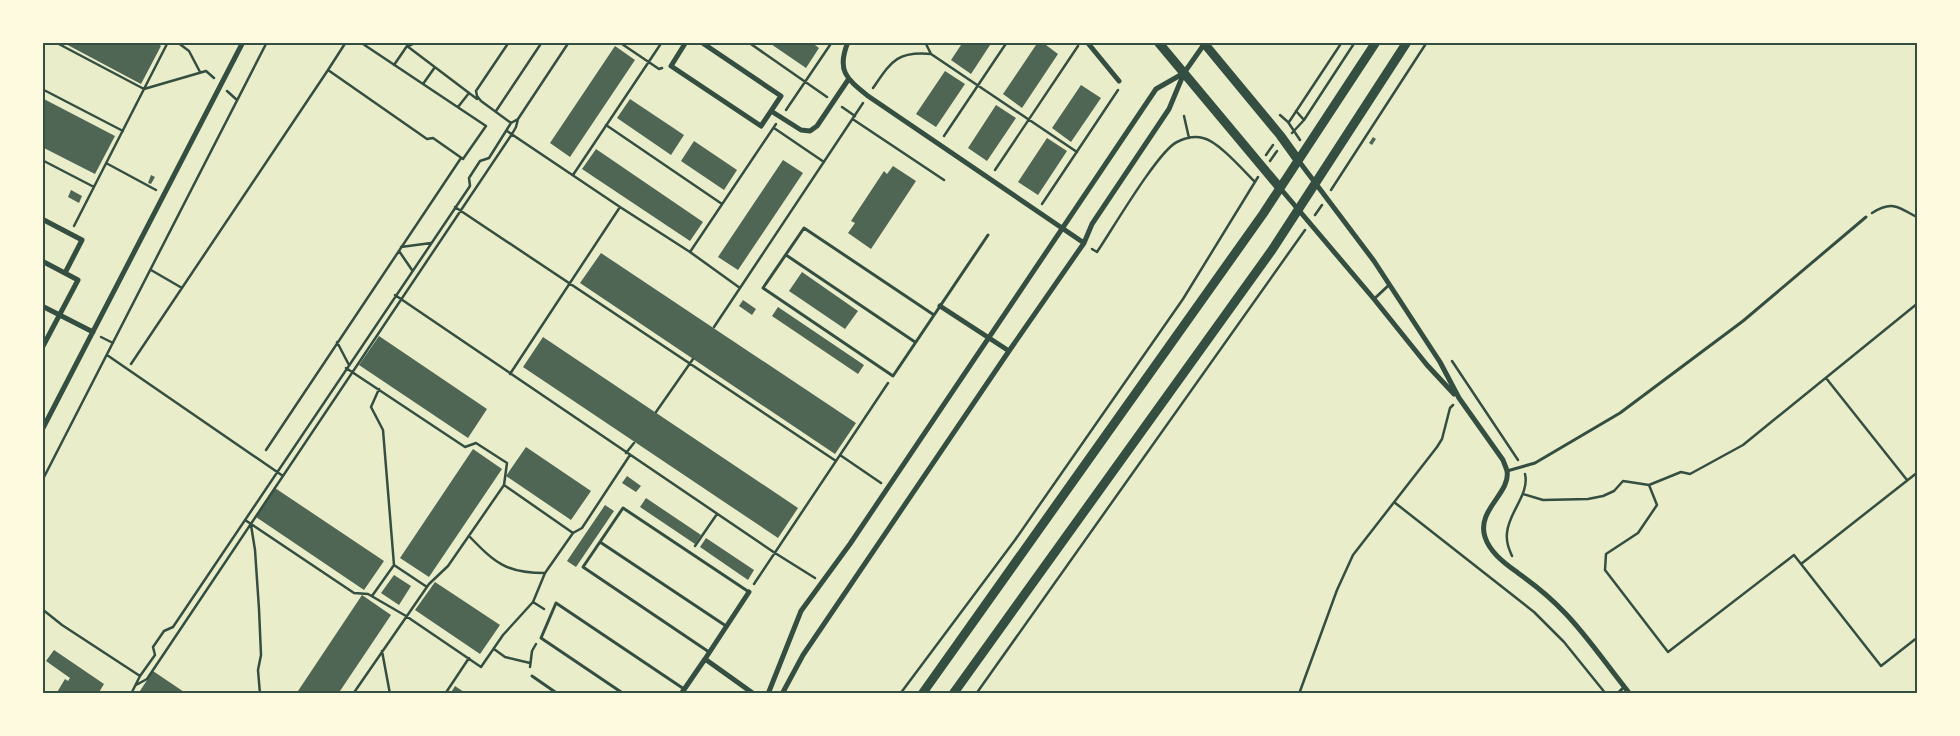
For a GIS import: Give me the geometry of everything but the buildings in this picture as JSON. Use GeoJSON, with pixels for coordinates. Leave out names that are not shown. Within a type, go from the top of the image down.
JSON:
{"type":"FeatureCollection","features":[{"type":"Feature","properties":{"kind":"main road"},"geometry":{"type":"LineString","coordinates":[[1158,42],[1280,188]]}},
{"type":"Feature","properties":{"kind":"main road"},"geometry":{"type":"LineString","coordinates":[[922,694],[1125,410],[1280,188],[1376,42]]}},
{"type":"Feature","properties":{"kind":"main road"},"geometry":{"type":"LineString","coordinates":[[953,694],[1164,402],[1298,211],[1407,42]]}},
{"type":"Feature","properties":{"kind":"main road"},"geometry":{"type":"LineString","coordinates":[[1204,43],[1298,160]]}},
{"type":"Feature","properties":{"kind":"street"},"geometry":{"type":"LineString","coordinates":[[42,430],[243,42]]}},
{"type":"Feature","properties":{"kind":"street"},"geometry":{"type":"LineString","coordinates":[[686,42],[671,66],[761,126],[781,96],[701,42]]}},
{"type":"Feature","properties":{"kind":"street"},"geometry":{"type":"LineString","coordinates":[[848,42],[844,53],[844,66],[848,80],[868,96],[1084,243]]}},
{"type":"Feature","properties":{"kind":"street"},"geometry":{"type":"LineString","coordinates":[[1087,42],[1119,81]]}},
{"type":"Feature","properties":{"kind":"street"},"geometry":{"type":"LineString","coordinates":[[782,694],[804,655],[1084,243],[1092,224],[1172,105],[1184,73],[1204,43]]}},
{"type":"Feature","properties":{"kind":"street"},"geometry":{"type":"LineString","coordinates":[[768,694],[801,611],[850,544],[1156,89],[1184,73]]}},
{"type":"Feature","properties":{"kind":"street"},"geometry":{"type":"LineString","coordinates":[[771,111],[801,130],[810,131],[817,126],[848,80]]}},
{"type":"Feature","properties":{"kind":"street"},"geometry":{"type":"LineString","coordinates":[[1298,160],[1390,285],[1440,362],[1459,398],[1503,460],[1507,471],[1505,484],[1486,516],[1484,530],[1491,549],[1566,614],[1630,694]]}},
{"type":"Feature","properties":{"kind":"street"},"geometry":{"type":"LineString","coordinates":[[1280,188],[1427,365],[1459,398]]}},
{"type":"Feature","properties":{"kind":"street"},"geometry":{"type":"LineString","coordinates":[[42,219],[82,240],[65,273]]}},
{"type":"Feature","properties":{"kind":"street"},"geometry":{"type":"LineString","coordinates":[[42,261],[78,280],[42,348]]}},
{"type":"Feature","properties":{"kind":"street"},"geometry":{"type":"LineString","coordinates":[[42,306],[93,332]]}},
{"type":"Feature","properties":{"kind":"street"},"geometry":{"type":"LineString","coordinates":[[940,306],[1009,351]]}},
{"type":"Feature","properties":{"kind":"street"},"geometry":{"type":"LineString","coordinates":[[682,691],[749,592]]}},
{"type":"Feature","properties":{"kind":"street"},"geometry":{"type":"LineString","coordinates":[[705,659],[754,694]]}},
{"type":"Feature","properties":{"kind":"lane"},"geometry":{"type":"LineString","coordinates":[[1507,471],[1535,463],[1620,413],[1742,321],[1866,217]]}},
{"type":"Feature","properties":{"kind":"lane"},"geometry":{"type":"LineString","coordinates":[[934,315],[804,228],[763,288],[893,376],[988,235]]}},
{"type":"Feature","properties":{"kind":"lane"},"geometry":{"type":"LineString","coordinates":[[786,255],[916,342]]}},
{"type":"Feature","properties":{"kind":"lane"},"geometry":{"type":"LineString","coordinates":[[1374,299],[1390,285]]}},
{"type":"Feature","properties":{"kind":"lane"},"geometry":{"type":"LineString","coordinates":[[709,652],[583,567],[623,508],[749,592]]}},
{"type":"Feature","properties":{"kind":"lane"},"geometry":{"type":"LineString","coordinates":[[600,542],[726,626]]}},
{"type":"Feature","properties":{"kind":"lane"},"geometry":{"type":"LineString","coordinates":[[624,694],[541,638],[556,603],[682,691]]}},
{"type":"Feature","properties":{"kind":"lane"},"geometry":{"type":"LineString","coordinates":[[532,676],[558,694]]}},
{"type":"Feature","properties":{"kind":"lane"},"geometry":{"type":"LineString","coordinates":[[1616,694],[1624,687]]}},
{"type":"Feature","properties":{"kind":"path"},"geometry":{"type":"LineString","coordinates":[[55,42],[144,89],[206,71],[237,100]]}},
{"type":"Feature","properties":{"kind":"path"},"geometry":{"type":"LineString","coordinates":[[70,233],[168,42]]}},
{"type":"Feature","properties":{"kind":"path"},"geometry":{"type":"LineString","coordinates":[[177,42],[189,51],[200,72]]}},
{"type":"Feature","properties":{"kind":"path"},"geometry":{"type":"LineString","coordinates":[[42,481],[267,42]]}},
{"type":"Feature","properties":{"kind":"path"},"geometry":{"type":"LineString","coordinates":[[131,364],[346,42]]}},
{"type":"Feature","properties":{"kind":"path"},"geometry":{"type":"LineString","coordinates":[[266,450],[461,158],[463,159],[486,126],[360,42]]}},
{"type":"Feature","properties":{"kind":"path"},"geometry":{"type":"LineString","coordinates":[[394,65],[407,46],[412,46],[417,42]]}},
{"type":"Feature","properties":{"kind":"path"},"geometry":{"type":"LineString","coordinates":[[481,101],[476,91],[509,42]]}},
{"type":"Feature","properties":{"kind":"path"},"geometry":{"type":"LineString","coordinates":[[496,111],[542,42]]}},
{"type":"Feature","properties":{"kind":"path"},"geometry":{"type":"LineString","coordinates":[[136,685],[147,679],[512,134],[518,119],[569,42]]}},
{"type":"Feature","properties":{"kind":"path"},"geometry":{"type":"LineString","coordinates":[[619,42],[659,69],[671,66]]}},
{"type":"Feature","properties":{"kind":"path"},"geometry":{"type":"LineString","coordinates":[[573,175],[662,42]]}},
{"type":"Feature","properties":{"kind":"path"},"geometry":{"type":"LineString","coordinates":[[748,42],[944,180]]}},
{"type":"Feature","properties":{"kind":"path"},"geometry":{"type":"LineString","coordinates":[[690,252],[832,42]]}},
{"type":"Feature","properties":{"kind":"path"},"geometry":{"type":"LineString","coordinates":[[925,42],[931,54]]}},
{"type":"Feature","properties":{"kind":"path"},"geometry":{"type":"LineString","coordinates":[[939,144],[1007,42]]}},
{"type":"Feature","properties":{"kind":"path"},"geometry":{"type":"LineString","coordinates":[[990,178],[1081,42]]}},
{"type":"Feature","properties":{"kind":"path"},"geometry":{"type":"LineString","coordinates":[[1250,178],[1262,166],[1282,138],[1296,111],[1342,42]]}},
{"type":"Feature","properties":{"kind":"path"},"geometry":{"type":"LineString","coordinates":[[900,694],[1015,540],[1183,299],[1255,182],[1262,166],[1282,138],[1304,120],[1355,42]]}},
{"type":"Feature","properties":{"kind":"path"},"geometry":{"type":"LineString","coordinates":[[976,694],[1309,224],[1427,42]]}},
{"type":"Feature","properties":{"kind":"path"},"geometry":{"type":"LineString","coordinates":[[407,46],[511,123]]}},
{"type":"Feature","properties":{"kind":"path"},"geometry":{"type":"LineString","coordinates":[[714,327],[868,96],[892,62],[905,55],[931,54],[1077,152]]}},
{"type":"Feature","properties":{"kind":"path"},"geometry":{"type":"LineString","coordinates":[[423,84],[435,66]]}},
{"type":"Feature","properties":{"kind":"path"},"geometry":{"type":"LineString","coordinates":[[328,70],[427,139],[433,138],[461,158]]}},
{"type":"Feature","properties":{"kind":"path"},"geometry":{"type":"LineString","coordinates":[[1038,210],[1122,85],[1119,81]]}},
{"type":"Feature","properties":{"kind":"path"},"geometry":{"type":"LineString","coordinates":[[42,89],[123,131]]}},
{"type":"Feature","properties":{"kind":"path"},"geometry":{"type":"LineString","coordinates":[[458,108],[469,92]]}},
{"type":"Feature","properties":{"kind":"path"},"geometry":{"type":"LineString","coordinates":[[1296,111],[1304,120]]}},
{"type":"Feature","properties":{"kind":"path"},"geometry":{"type":"LineString","coordinates":[[1184,116],[1189,138]]}},
{"type":"Feature","properties":{"kind":"path"},"geometry":{"type":"LineString","coordinates":[[131,694],[140,676],[155,654],[153,646],[164,630],[173,628],[470,186],[469,178],[480,161],[489,158],[511,123],[518,119]]}},
{"type":"Feature","properties":{"kind":"path"},"geometry":{"type":"LineString","coordinates":[[606,125],[722,204]]}},
{"type":"Feature","properties":{"kind":"path"},"geometry":{"type":"LineString","coordinates":[[774,128],[824,162]]}},
{"type":"Feature","properties":{"kind":"path"},"geometry":{"type":"LineString","coordinates":[[507,131],[690,252],[740,288]]}},
{"type":"Feature","properties":{"kind":"path"},"geometry":{"type":"LineString","coordinates":[[1084,243],[1097,252],[1160,156],[1176,142],[1189,138],[1205,138],[1222,149],[1255,182]]}},
{"type":"Feature","properties":{"kind":"path"},"geometry":{"type":"LineString","coordinates":[[42,160],[94,187]]}},
{"type":"Feature","properties":{"kind":"path"},"geometry":{"type":"LineString","coordinates":[[106,163],[164,195]]}},
{"type":"Feature","properties":{"kind":"path"},"geometry":{"type":"LineString","coordinates":[[1866,217],[1879,208],[1896,206],[1918,218]]}},
{"type":"Feature","properties":{"kind":"path"},"geometry":{"type":"LineString","coordinates":[[455,207],[836,461]]}},
{"type":"Feature","properties":{"kind":"path"},"geometry":{"type":"LineString","coordinates":[[510,374],[620,207]]}},
{"type":"Feature","properties":{"kind":"path"},"geometry":{"type":"LineString","coordinates":[[401,247],[431,242]]}},
{"type":"Feature","properties":{"kind":"path"},"geometry":{"type":"LineString","coordinates":[[399,250],[412,270]]}},
{"type":"Feature","properties":{"kind":"path"},"geometry":{"type":"LineString","coordinates":[[151,270],[182,288]]}},
{"type":"Feature","properties":{"kind":"path"},"geometry":{"type":"LineString","coordinates":[[395,295],[630,456],[821,582]]}},
{"type":"Feature","properties":{"kind":"path"},"geometry":{"type":"LineString","coordinates":[[1517,572],[1507,541],[1507,531],[1522,494],[1543,500],[1588,499],[1608,494],[1623,481],[1649,485],[1681,472],[1690,474],[1742,445],[1918,303]]}},
{"type":"Feature","properties":{"kind":"path"},"geometry":{"type":"LineString","coordinates":[[93,332],[113,343]]}},
{"type":"Feature","properties":{"kind":"path"},"geometry":{"type":"LineString","coordinates":[[337,342],[349,365]]}},
{"type":"Feature","properties":{"kind":"path"},"geometry":{"type":"LineString","coordinates":[[107,355],[283,476]]}},
{"type":"Feature","properties":{"kind":"path"},"geometry":{"type":"LineString","coordinates":[[656,412],[693,359]]}},
{"type":"Feature","properties":{"kind":"path"},"geometry":{"type":"LineString","coordinates":[[346,368],[465,447],[476,443],[507,463],[504,485],[448,566],[427,587],[406,616],[353,694]]}},
{"type":"Feature","properties":{"kind":"path"},"geometry":{"type":"LineString","coordinates":[[749,592],[893,376]]}},
{"type":"Feature","properties":{"kind":"path"},"geometry":{"type":"LineString","coordinates":[[1826,378],[1907,480]]}},
{"type":"Feature","properties":{"kind":"path"},"geometry":{"type":"LineString","coordinates":[[372,596],[394,565],[383,430],[371,407],[379,389]]}},
{"type":"Feature","properties":{"kind":"path"},"geometry":{"type":"LineString","coordinates":[[1299,694],[1337,590],[1353,555],[1437,447],[1442,439],[1450,408],[1459,398]]}},
{"type":"Feature","properties":{"kind":"path"},"geometry":{"type":"LineString","coordinates":[[626,453],[634,443]]}},
{"type":"Feature","properties":{"kind":"path"},"geometry":{"type":"LineString","coordinates":[[840,455],[888,488]]}},
{"type":"Feature","properties":{"kind":"path"},"geometry":{"type":"LineString","coordinates":[[245,520],[354,593],[372,596],[406,616],[481,667],[503,635],[533,602],[545,573],[573,533],[582,528],[630,456]]}},
{"type":"Feature","properties":{"kind":"path"},"geometry":{"type":"LineString","coordinates":[[1801,564],[1918,472]]}},
{"type":"Feature","properties":{"kind":"path"},"geometry":{"type":"LineString","coordinates":[[504,485],[573,533]]}},
{"type":"Feature","properties":{"kind":"path"},"geometry":{"type":"LineString","coordinates":[[1649,485],[1657,505],[1638,533],[1606,554],[1605,570],[1668,652],[1794,555],[1881,666],[1918,637]]}},
{"type":"Feature","properties":{"kind":"path"},"geometry":{"type":"LineString","coordinates":[[1394,502],[1534,612],[1564,642],[1606,694]]}},
{"type":"Feature","properties":{"kind":"path"},"geometry":{"type":"LineString","coordinates":[[691,553],[717,514]]}},
{"type":"Feature","properties":{"kind":"path"},"geometry":{"type":"LineString","coordinates":[[251,523],[259,609],[261,655],[258,670],[260,694]]}},
{"type":"Feature","properties":{"kind":"path"},"geometry":{"type":"LineString","coordinates":[[469,536],[495,561],[515,571],[545,573]]}},
{"type":"Feature","properties":{"kind":"path"},"geometry":{"type":"LineString","coordinates":[[394,565],[427,587]]}},
{"type":"Feature","properties":{"kind":"path"},"geometry":{"type":"LineString","coordinates":[[533,602],[551,614]]}},
{"type":"Feature","properties":{"kind":"path"},"geometry":{"type":"LineString","coordinates":[[42,609],[62,625],[140,676]]}},
{"type":"Feature","properties":{"kind":"path"},"geometry":{"type":"LineString","coordinates":[[532,676],[530,663],[532,651],[541,638]]}},
{"type":"Feature","properties":{"kind":"path"},"geometry":{"type":"LineString","coordinates":[[494,649],[506,657],[530,663]]}},
{"type":"Feature","properties":{"kind":"path"},"geometry":{"type":"LineString","coordinates":[[382,651],[390,694]]}},
{"type":"Feature","properties":{"kind":"path"},"geometry":{"type":"LineString","coordinates":[[445,694],[469,658]]}}]}
